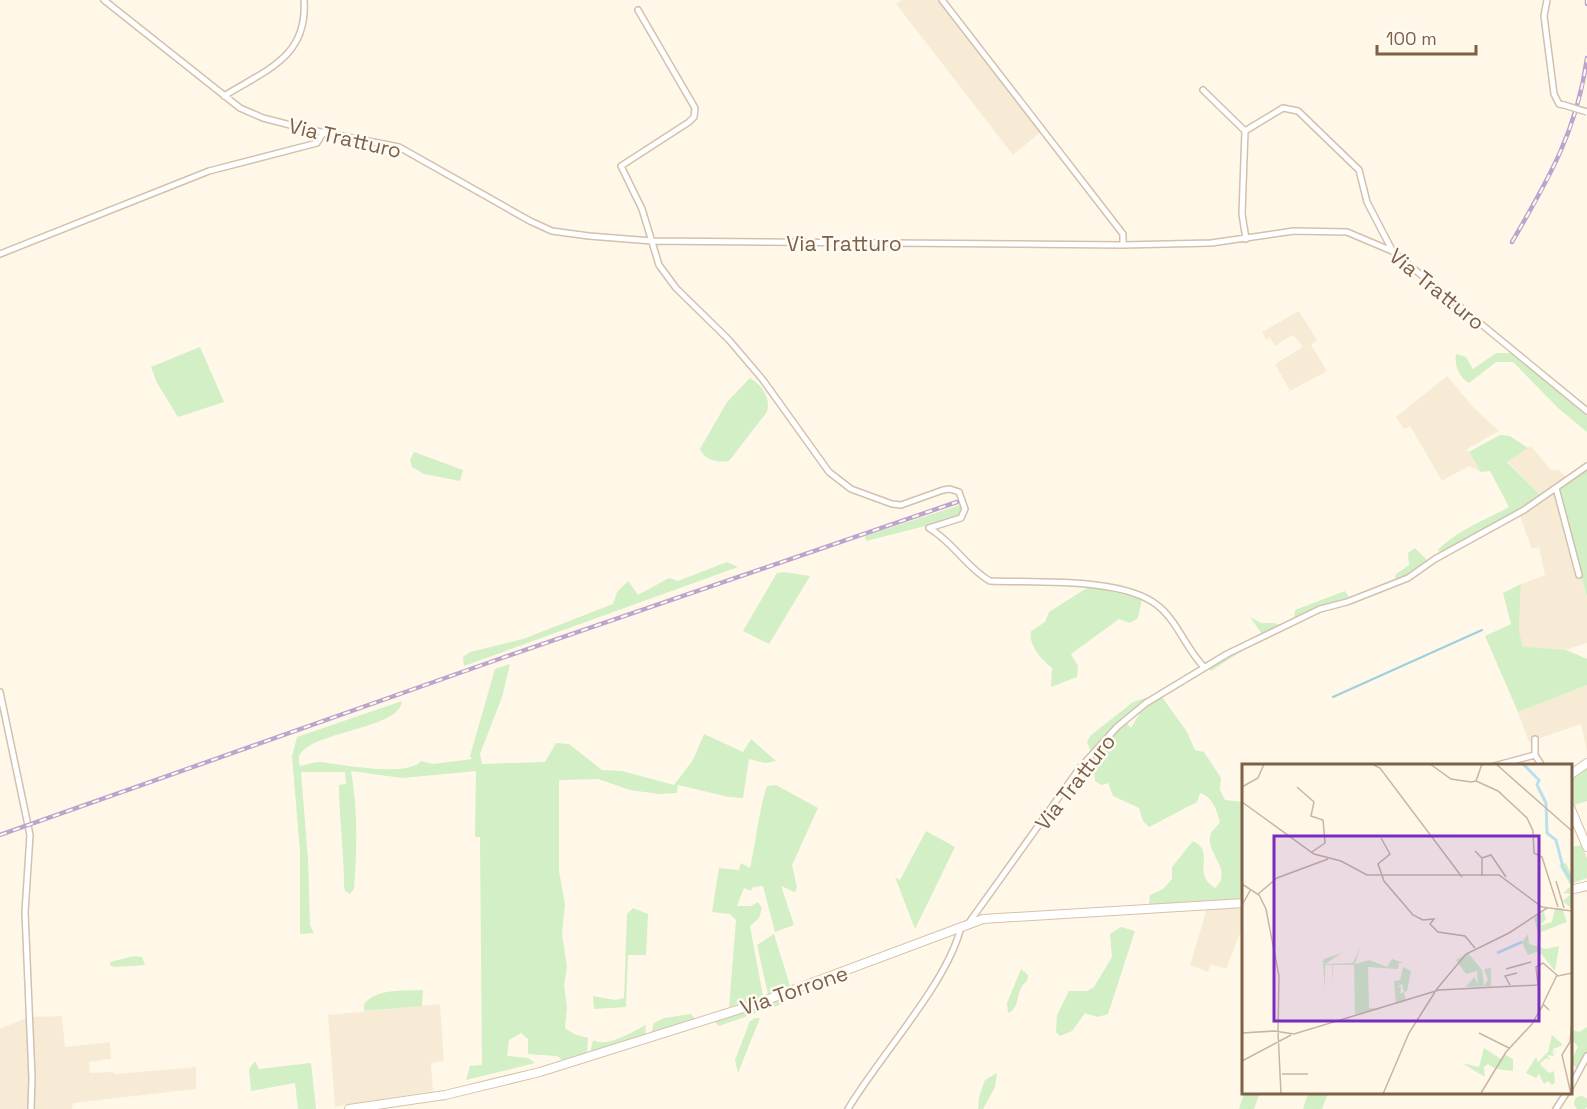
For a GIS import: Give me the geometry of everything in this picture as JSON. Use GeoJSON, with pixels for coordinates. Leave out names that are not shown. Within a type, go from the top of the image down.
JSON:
{"type":"FeatureCollection","features":[{"type":"Feature","properties":{"kind":"main road"},"geometry":{"type":"LineString","coordinates":[[1572,774],[1587,763]]}},
{"type":"Feature","properties":{"kind":"main road"},"geometry":{"type":"LineString","coordinates":[[1572,812],[1587,848]]}},
{"type":"Feature","properties":{"kind":"main road"},"geometry":{"type":"LineString","coordinates":[[1572,890],[1587,886]]}},
{"type":"Feature","properties":{"kind":"main road","name":"Via Torrone"},"geometry":{"type":"LineString","coordinates":[[349,1109],[445,1095],[540,1072],[753,1005],[897,953],[964,925],[997,917],[1242,903]]}},
{"type":"Feature","properties":{"kind":"street","name":"Via Tratturo"},"geometry":{"type":"LineString","coordinates":[[104,0],[240,108],[263,118],[323,133],[399,147],[552,231],[652,241],[1123,245],[1246,239],[1322,230],[1347,232],[1392,251],[1587,411]]}},
{"type":"Feature","properties":{"kind":"street"},"geometry":{"type":"LineString","coordinates":[[224,96],[277,64],[292,51],[300,39],[305,23],[304,0]]}},
{"type":"Feature","properties":{"kind":"street"},"geometry":{"type":"LineString","coordinates":[[942,0],[1123,234],[1123,245]]}},
{"type":"Feature","properties":{"kind":"street"},"geometry":{"type":"LineString","coordinates":[[1547,0],[1544,16],[1554,94],[1559,104],[1587,112]]}},
{"type":"Feature","properties":{"kind":"street"},"geometry":{"type":"LineString","coordinates":[[638,10],[695,108],[694,117],[689,122],[621,166],[642,209],[659,265],[676,288],[729,340],[763,380],[829,472],[851,489],[901,505],[943,489],[958,492],[965,509],[961,518],[929,528],[943,535],[981,576],[990,581],[1067,582],[1141,596],[1158,605],[1204,667]]}},
{"type":"Feature","properties":{"kind":"street"},"geometry":{"type":"LineString","coordinates":[[1203,90],[1245,131],[1242,214],[1246,239]]}},
{"type":"Feature","properties":{"kind":"street"},"geometry":{"type":"LineString","coordinates":[[1245,131],[1283,108],[1298,111],[1359,170],[1367,202],[1392,251]]}},
{"type":"Feature","properties":{"kind":"street"},"geometry":{"type":"LineString","coordinates":[[0,254],[209,171],[317,143],[323,133]]}},
{"type":"Feature","properties":{"kind":"street"},"geometry":{"type":"LineString","coordinates":[[1368,239],[1381,232]]}},
{"type":"Feature","properties":{"kind":"street","name":"Via Tratturo"},"geometry":{"type":"LineString","coordinates":[[848,1109],[930,989],[956,945],[964,925],[1100,745],[1146,703],[1204,667],[1320,609],[1347,602],[1408,578],[1435,559],[1492,530],[1587,466]]}},
{"type":"Feature","properties":{"kind":"street"},"geometry":{"type":"LineString","coordinates":[[1556,488],[1579,575]]}},
{"type":"Feature","properties":{"kind":"street"},"geometry":{"type":"LineString","coordinates":[[0,692],[30,835],[24,912],[32,1078],[31,1109]]}},
{"type":"Feature","properties":{"kind":"street"},"geometry":{"type":"LineString","coordinates":[[1535,739],[1535,755],[1541,764]]}},
{"type":"Feature","properties":{"kind":"street"},"geometry":{"type":"LineString","coordinates":[[1498,764],[1535,755]]}},
{"type":"Feature","properties":{"kind":"street"},"geometry":{"type":"LineString","coordinates":[[1572,1084],[1587,1056]]}},
{"type":"Feature","properties":{"kind":"street"},"geometry":{"type":"LineString","coordinates":[[1556,1109],[1566,1094]]}},
{"type":"Feature","properties":{"kind":"shaded area"},"geometry":{"type":"Polygon","coordinates":[[[901,0],[940,0],[1042,131],[1013,155],[896,4],[901,0]]]}},
{"type":"Feature","properties":{"kind":"shaded area"},"geometry":{"type":"Polygon","coordinates":[[[1299,311],[1317,340],[1311,345],[1327,371],[1290,391],[1275,364],[1303,347],[1293,335],[1275,346],[1270,338],[1266,340],[1262,332],[1299,311]]]}},
{"type":"Feature","properties":{"kind":"shaded area"},"geometry":{"type":"Polygon","coordinates":[[[1447,376],[1474,408],[1499,431],[1467,449],[1481,472],[1469,466],[1442,481],[1410,426],[1404,429],[1396,417],[1447,376]]]}},
{"type":"Feature","properties":{"kind":"shaded area"},"geometry":{"type":"Polygon","coordinates":[[[1531,446],[1551,470],[1559,470],[1566,477],[1542,497],[1507,461],[1531,446]]]}},
{"type":"Feature","properties":{"kind":"shaded area"},"geometry":{"type":"Polygon","coordinates":[[[1558,489],[1587,598],[1587,643],[1562,651],[1528,649],[1523,647],[1519,631],[1521,584],[1545,575],[1539,547],[1532,549],[1519,514],[1558,489]]]}},
{"type":"Feature","properties":{"kind":"shaded area"},"geometry":{"type":"Polygon","coordinates":[[[1587,685],[1587,752],[1581,724],[1529,742],[1518,712],[1587,685]]]}},
{"type":"Feature","properties":{"kind":"shaded area"},"geometry":{"type":"Polygon","coordinates":[[[1242,906],[1242,929],[1226,969],[1211,964],[1208,972],[1190,965],[1207,908],[1242,906]]]}},
{"type":"Feature","properties":{"kind":"shaded area"},"geometry":{"type":"Polygon","coordinates":[[[440,1004],[444,1061],[431,1063],[433,1091],[335,1107],[328,1015],[440,1004]]]}},
{"type":"Feature","properties":{"kind":"shaded area"},"geometry":{"type":"Polygon","coordinates":[[[62,1016],[65,1047],[110,1042],[111,1059],[89,1062],[90,1073],[112,1072],[115,1074],[196,1067],[196,1089],[73,1103],[72,1109],[0,1109],[0,1029],[28,1017],[62,1016]]]}},
{"type":"Feature","properties":{"kind":"green space"},"geometry":{"type":"Polygon","coordinates":[[[200,347],[224,402],[178,417],[157,383],[151,367],[200,347]]]}},
{"type":"Feature","properties":{"kind":"green space"},"geometry":{"type":"Polygon","coordinates":[[[1496,353],[1513,353],[1578,408],[1587,416],[1587,432],[1558,408],[1513,362],[1496,362],[1469,383],[1465,381],[1457,366],[1456,354],[1466,357],[1473,369],[1496,353]]]}},
{"type":"Feature","properties":{"kind":"green space"},"geometry":{"type":"Polygon","coordinates":[[[750,378],[758,384],[767,397],[767,412],[729,461],[720,462],[708,458],[700,449],[727,402],[750,378]]]}},
{"type":"Feature","properties":{"kind":"green space"},"geometry":{"type":"Polygon","coordinates":[[[1500,435],[1510,436],[1528,448],[1507,462],[1542,497],[1440,553],[1438,550],[1454,536],[1509,507],[1490,471],[1481,472],[1469,452],[1500,435]]]}},
{"type":"Feature","properties":{"kind":"green space"},"geometry":{"type":"Polygon","coordinates":[[[414,452],[463,470],[460,481],[424,474],[412,467],[410,460],[414,452]]]}},
{"type":"Feature","properties":{"kind":"green space"},"geometry":{"type":"Polygon","coordinates":[[[1587,470],[1587,597],[1558,489],[1587,470]]]}},
{"type":"Feature","properties":{"kind":"green space"},"geometry":{"type":"Polygon","coordinates":[[[960,505],[963,510],[961,517],[866,541],[865,536],[960,505]]]}},
{"type":"Feature","properties":{"kind":"green space"},"geometry":{"type":"Polygon","coordinates":[[[1415,548],[1428,561],[1398,580],[1395,579],[1396,574],[1409,565],[1408,553],[1415,548]]]}},
{"type":"Feature","properties":{"kind":"green space"},"geometry":{"type":"Polygon","coordinates":[[[727,562],[738,567],[464,666],[463,657],[470,652],[523,639],[613,604],[617,592],[628,581],[638,595],[669,578],[678,581],[727,562]]]}},
{"type":"Feature","properties":{"kind":"green space"},"geometry":{"type":"Polygon","coordinates":[[[777,573],[810,576],[769,644],[743,631],[777,573]]]}},
{"type":"Feature","properties":{"kind":"green space"},"geometry":{"type":"Polygon","coordinates":[[[1521,584],[1519,631],[1523,647],[1566,650],[1587,659],[1587,685],[1518,712],[1485,636],[1511,624],[1503,593],[1521,584]]]}},
{"type":"Feature","properties":{"kind":"green space"},"geometry":{"type":"Polygon","coordinates":[[[1090,586],[1142,599],[1138,618],[1130,623],[1119,619],[1071,654],[1078,666],[1077,677],[1051,687],[1052,668],[1034,647],[1031,631],[1045,622],[1049,612],[1090,586]]]}},
{"type":"Feature","properties":{"kind":"green space"},"geometry":{"type":"Polygon","coordinates":[[[1345,591],[1349,597],[1294,618],[1295,610],[1345,591]]]}},
{"type":"Feature","properties":{"kind":"green space"},"geometry":{"type":"Polygon","coordinates":[[[1250,617],[1261,623],[1279,625],[1262,634],[1250,617]]]}},
{"type":"Feature","properties":{"kind":"green space"},"geometry":{"type":"Polygon","coordinates":[[[1251,645],[1211,671],[1208,667],[1251,645]]]}},
{"type":"Feature","properties":{"kind":"green space"},"geometry":{"type":"Polygon","coordinates":[[[510,664],[502,697],[480,754],[482,764],[545,762],[556,743],[569,744],[602,770],[622,771],[674,785],[693,760],[704,734],[743,752],[751,739],[776,761],[765,763],[749,759],[743,798],[678,785],[677,793],[659,794],[630,790],[598,779],[559,780],[559,871],[565,904],[562,934],[567,967],[564,985],[567,1008],[565,1028],[574,1034],[588,1038],[587,1053],[562,1060],[557,1056],[528,1054],[528,1039],[521,1033],[509,1040],[507,1056],[528,1058],[535,1063],[466,1080],[470,1066],[482,1065],[480,837],[475,837],[476,771],[402,778],[351,771],[355,800],[356,844],[354,889],[350,894],[345,891],[344,885],[339,797],[339,785],[346,784],[345,772],[301,772],[308,859],[310,925],[314,933],[300,934],[300,852],[292,756],[297,737],[402,701],[396,712],[383,720],[326,738],[310,746],[300,754],[300,766],[319,762],[402,769],[421,761],[433,764],[472,759],[470,756],[495,669],[510,664]]]}},
{"type":"Feature","properties":{"kind":"green space"},"geometry":{"type":"Polygon","coordinates":[[[1149,697],[1157,699],[1162,697],[1187,732],[1195,750],[1204,752],[1221,778],[1220,790],[1225,800],[1242,802],[1242,899],[1149,905],[1150,895],[1163,889],[1172,879],[1172,867],[1193,841],[1203,851],[1204,876],[1208,882],[1215,888],[1220,881],[1222,874],[1210,840],[1211,833],[1220,822],[1216,809],[1208,798],[1200,793],[1197,802],[1149,827],[1143,821],[1139,808],[1113,796],[1108,783],[1101,785],[1095,781],[1093,758],[1087,742],[1090,736],[1133,702],[1149,697]],[[1137,708],[1123,719],[1131,728],[1140,713],[1137,708]]]}},
{"type":"Feature","properties":{"kind":"green space"},"geometry":{"type":"Polygon","coordinates":[[[1587,765],[1587,801],[1575,805],[1572,782],[1587,765]]]}},
{"type":"Feature","properties":{"kind":"green space"},"geometry":{"type":"Polygon","coordinates":[[[776,785],[818,808],[792,865],[797,887],[795,892],[781,886],[794,925],[775,932],[763,886],[753,887],[751,891],[744,888],[737,906],[751,906],[758,902],[762,908],[759,918],[750,926],[763,996],[729,1007],[736,920],[730,914],[712,912],[719,868],[739,870],[741,863],[750,868],[764,795],[767,786],[776,785]]]}},
{"type":"Feature","properties":{"kind":"green space"},"geometry":{"type":"Polygon","coordinates":[[[926,831],[955,847],[915,929],[895,877],[900,880],[926,831]]]}},
{"type":"Feature","properties":{"kind":"green space"},"geometry":{"type":"Polygon","coordinates":[[[1582,845],[1587,859],[1587,878],[1572,884],[1572,847],[1582,845]]]}},
{"type":"Feature","properties":{"kind":"green space"},"geometry":{"type":"Polygon","coordinates":[[[633,908],[648,914],[646,955],[628,955],[626,1007],[594,1009],[593,996],[615,1000],[624,998],[627,914],[633,908]]]}},
{"type":"Feature","properties":{"kind":"green space"},"geometry":{"type":"Polygon","coordinates":[[[1121,927],[1135,931],[1108,1014],[1098,1017],[1085,1013],[1072,1031],[1060,1036],[1056,1032],[1057,1015],[1069,991],[1087,991],[1094,987],[1112,957],[1110,934],[1121,927]]]}},
{"type":"Feature","properties":{"kind":"green space"},"geometry":{"type":"Polygon","coordinates":[[[774,934],[790,986],[768,994],[757,945],[774,934]]]}},
{"type":"Feature","properties":{"kind":"green space"},"geometry":{"type":"Polygon","coordinates":[[[134,956],[142,957],[145,965],[114,967],[110,965],[110,962],[134,956]]]}},
{"type":"Feature","properties":{"kind":"green space"},"geometry":{"type":"Polygon","coordinates":[[[1021,969],[1028,975],[1027,980],[1021,988],[1014,1009],[1008,1013],[1007,1003],[1021,969]]]}},
{"type":"Feature","properties":{"kind":"green space"},"geometry":{"type":"Polygon","coordinates":[[[423,990],[422,1006],[364,1011],[364,1004],[376,995],[391,991],[423,990]]]}},
{"type":"Feature","properties":{"kind":"green space"},"geometry":{"type":"Polygon","coordinates":[[[777,1000],[782,1004],[719,1026],[714,1021],[777,1000]]]}},
{"type":"Feature","properties":{"kind":"green space"},"geometry":{"type":"Polygon","coordinates":[[[691,1014],[694,1021],[651,1034],[654,1023],[664,1018],[691,1014]]]}},
{"type":"Feature","properties":{"kind":"green space"},"geometry":{"type":"Polygon","coordinates":[[[760,1018],[738,1073],[735,1060],[750,1021],[760,1018]]]}},
{"type":"Feature","properties":{"kind":"green space"},"geometry":{"type":"Polygon","coordinates":[[[646,1025],[645,1036],[590,1053],[593,1040],[612,1041],[646,1025]]]}},
{"type":"Feature","properties":{"kind":"green space"},"geometry":{"type":"Polygon","coordinates":[[[1587,1027],[1587,1061],[1581,1071],[1572,1064],[1578,1046],[1572,1041],[1572,1030],[1579,1032],[1587,1027]]]}},
{"type":"Feature","properties":{"kind":"green space"},"geometry":{"type":"Polygon","coordinates":[[[255,1061],[259,1069],[311,1063],[316,1109],[298,1109],[295,1083],[251,1091],[249,1069],[255,1061]]]}},
{"type":"Feature","properties":{"kind":"green space"},"geometry":{"type":"Polygon","coordinates":[[[997,1073],[995,1087],[983,1109],[978,1109],[979,1097],[985,1080],[997,1073]]]}},
{"type":"Feature","properties":{"kind":"green space"},"geometry":{"type":"Polygon","coordinates":[[[1244,1094],[1259,1095],[1254,1109],[1239,1109],[1244,1094]]]}},
{"type":"Feature","properties":{"kind":"green space"},"geometry":{"type":"Polygon","coordinates":[[[1308,1094],[1328,1094],[1322,1109],[1303,1109],[1308,1094]]]}},
{"type":"Feature","properties":{"kind":"green space"},"geometry":{"type":"Polygon","coordinates":[[[1581,1096],[1586,1098],[1588,1103],[1586,1108],[1581,1110],[1576,1108],[1574,1103],[1576,1098],[1581,1096]]]}},
{"type":"Feature","properties":{"kind":"waterway"},"geometry":{"type":"LineString","coordinates":[[1333,697],[1482,630]]}},
{"type":"Feature","properties":{"kind":"railway"},"geometry":{"type":"LineString","coordinates":[[1512,242],[1549,176],[1568,132],[1576,109],[1587,58]]}},
{"type":"Feature","properties":{"kind":"railway"},"geometry":{"type":"LineString","coordinates":[[0,835],[499,659],[957,502]]}}]}
